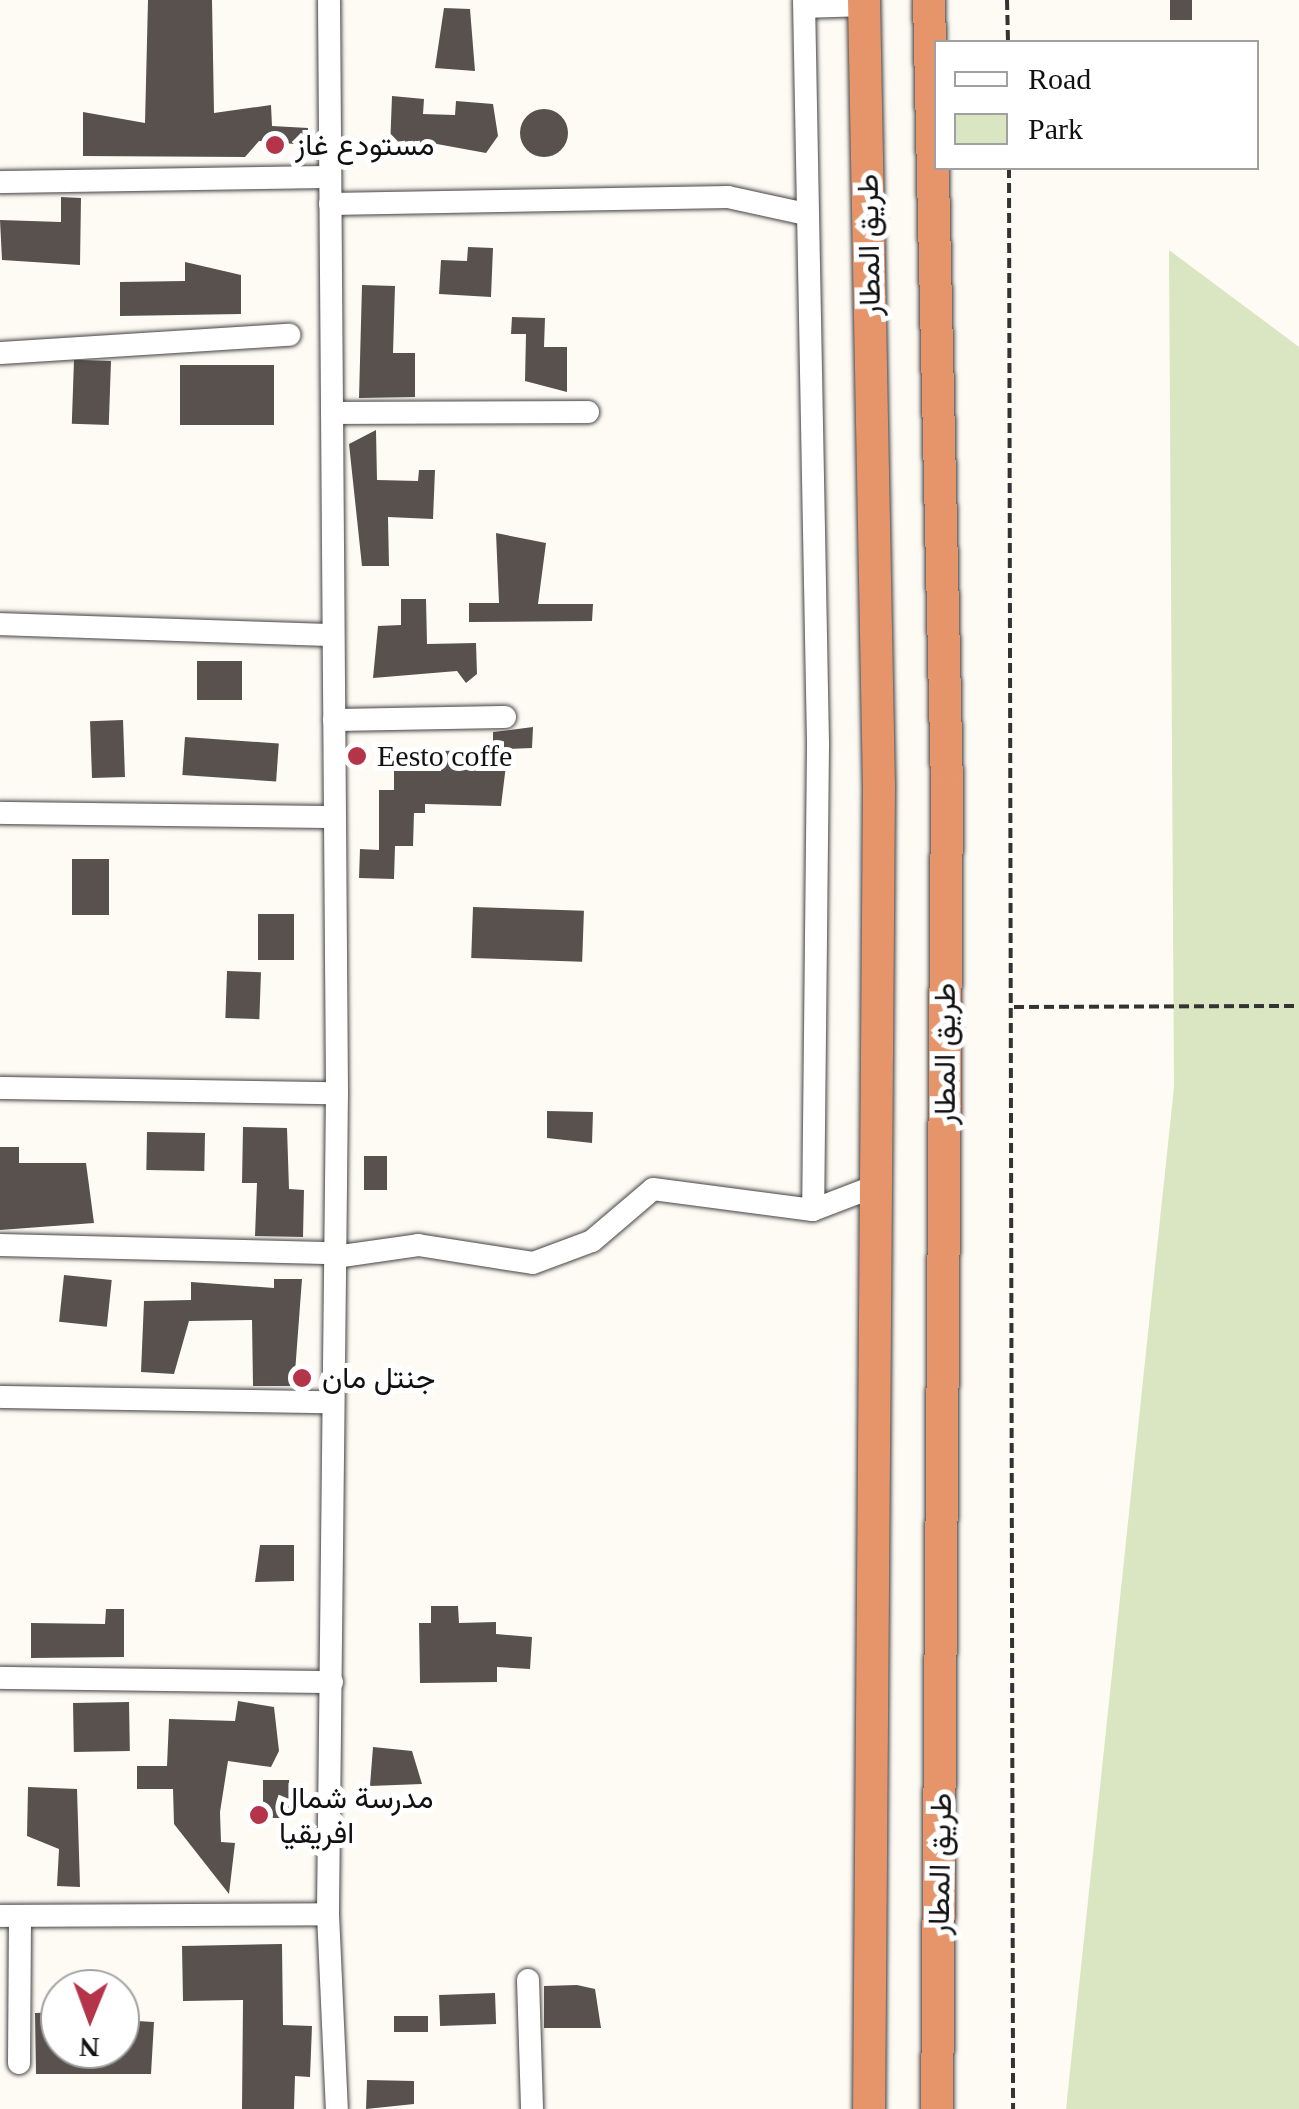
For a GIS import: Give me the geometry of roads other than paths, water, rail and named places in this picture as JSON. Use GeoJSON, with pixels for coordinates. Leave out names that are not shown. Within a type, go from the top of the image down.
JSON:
{"type":"FeatureCollection","features":[{"type":"Feature","properties":{"kind":"highway","name":"طريق المطار"},"geometry":{"type":"LineString","coordinates":[[929,0],[946,790],[937,2109]]}},
{"type":"Feature","properties":{"kind":"highway","name":"طريق المطار"},"geometry":{"type":"LineString","coordinates":[[864,3],[879,786],[869,2109]]}},
{"type":"Feature","properties":{"kind":"street"},"geometry":{"type":"LineString","coordinates":[[328,0],[337,1093],[328,1914],[338,2109]]}},
{"type":"Feature","properties":{"kind":"street"},"geometry":{"type":"LineString","coordinates":[[813,1210],[818,746],[801,213],[804,3],[864,3]]}},
{"type":"Feature","properties":{"kind":"street"},"geometry":{"type":"LineString","coordinates":[[0,182],[330,177]]}},
{"type":"Feature","properties":{"kind":"street"},"geometry":{"type":"LineString","coordinates":[[330,204],[728,197],[801,213]]}},
{"type":"Feature","properties":{"kind":"street"},"geometry":{"type":"LineString","coordinates":[[0,353],[288,335]]}},
{"type":"Feature","properties":{"kind":"street"},"geometry":{"type":"LineString","coordinates":[[332,413],[588,412]]}},
{"type":"Feature","properties":{"kind":"street"},"geometry":{"type":"LineString","coordinates":[[0,624],[334,635]]}},
{"type":"Feature","properties":{"kind":"street"},"geometry":{"type":"LineString","coordinates":[[334,720],[504,717]]}},
{"type":"Feature","properties":{"kind":"street"},"geometry":{"type":"LineString","coordinates":[[0,814],[335,818]]}},
{"type":"Feature","properties":{"kind":"street"},"geometry":{"type":"LineString","coordinates":[[0,1088],[337,1093]]}},
{"type":"Feature","properties":{"kind":"street"},"geometry":{"type":"LineString","coordinates":[[0,1245],[335,1255],[418,1245],[504,1263],[559,1257],[654,1189],[813,1210],[876,1186]]}},
{"type":"Feature","properties":{"kind":"street"},"geometry":{"type":"LineString","coordinates":[[0,1397],[332,1402]]}},
{"type":"Feature","properties":{"kind":"street"},"geometry":{"type":"LineString","coordinates":[[0,1678],[332,1682]]}},
{"type":"Feature","properties":{"kind":"street"},"geometry":{"type":"LineString","coordinates":[[19,2062],[10,1916],[328,1914]]}},
{"type":"Feature","properties":{"kind":"street"},"geometry":{"type":"LineString","coordinates":[[528,1980],[532,2109]]}},
{"type":"Feature","properties":{"kind":"place","name":"مستودع غاز"},"geometry":{"type":"Point","coordinates":[275,145]}},
{"type":"Feature","properties":{"kind":"place","name":"Eesto coffe"},"geometry":{"type":"Point","coordinates":[357,756]}},
{"type":"Feature","properties":{"kind":"place","name":"جنتل مان"},"geometry":{"type":"Point","coordinates":[302,1378]}},
{"type":"Feature","properties":{"kind":"place","name":"مدرسة شمال افريقيا"},"geometry":{"type":"Point","coordinates":[259,1815]}}]}
